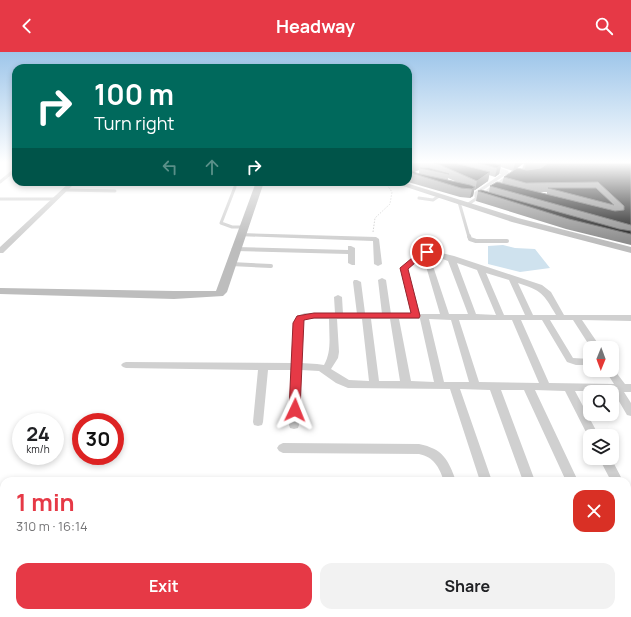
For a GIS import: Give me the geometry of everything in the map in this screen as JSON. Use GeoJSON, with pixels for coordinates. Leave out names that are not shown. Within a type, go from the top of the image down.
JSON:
{"type":"FeatureCollection","features":[{"type":"Feature","properties":{"kind":"street"},"geometry":{"type":"LineString","coordinates":[[0,291],[215,295],[221,292],[257,189]]}},
{"type":"Feature","properties":{"kind":"street"},"geometry":{"type":"LineString","coordinates":[[420,189],[536,226],[631,250]]}},
{"type":"Feature","properties":{"kind":"street"},"geometry":{"type":"LineString","coordinates":[[0,251],[65,190]]}},
{"type":"Feature","properties":{"kind":"street"},"geometry":{"type":"LineString","coordinates":[[242,231],[376,239],[378,264]]}},
{"type":"Feature","properties":{"kind":"street"},"geometry":{"type":"LineString","coordinates":[[351,238],[352,263]]}},
{"type":"Feature","properties":{"kind":"street"},"geometry":{"type":"LineString","coordinates":[[235,249],[352,252]]}},
{"type":"Feature","properties":{"kind":"street"},"geometry":{"type":"LineString","coordinates":[[425,252],[475,386]]}},
{"type":"Feature","properties":{"kind":"street"},"geometry":{"type":"LineString","coordinates":[[440,386],[420,316],[404,268],[425,252],[436,253],[542,289],[561,317]]}},
{"type":"Feature","properties":{"kind":"street"},"geometry":{"type":"LineString","coordinates":[[451,258],[473,316]]}},
{"type":"Feature","properties":{"kind":"street"},"geometry":{"type":"LineString","coordinates":[[480,267],[501,317]]}},
{"type":"Feature","properties":{"kind":"street"},"geometry":{"type":"LineString","coordinates":[[512,278],[530,317]]}},
{"type":"Feature","properties":{"kind":"street"},"geometry":{"type":"LineString","coordinates":[[382,280],[406,384]]}},
{"type":"Feature","properties":{"kind":"street"},"geometry":{"type":"LineString","coordinates":[[357,282],[374,384]]}},
{"type":"Feature","properties":{"kind":"street"},"geometry":{"type":"LineString","coordinates":[[326,370],[334,352],[338,296]]}},
{"type":"Feature","properties":{"kind":"street"},"geometry":{"type":"LineString","coordinates":[[294,425],[298,323],[300,318],[309,315],[631,318]]}},
{"type":"Feature","properties":{"kind":"street"},"geometry":{"type":"LineString","coordinates":[[515,317],[546,387]]}},
{"type":"Feature","properties":{"kind":"street"},"geometry":{"type":"LineString","coordinates":[[544,317],[570,360],[583,362]]}},
{"type":"Feature","properties":{"kind":"street"},"geometry":{"type":"LineString","coordinates":[[576,318],[591,341]]}},
{"type":"Feature","properties":{"kind":"street"},"geometry":{"type":"LineString","coordinates":[[126,365],[317,367],[326,370],[344,383],[440,386],[623,388]]}},
{"type":"Feature","properties":{"kind":"street"},"geometry":{"type":"LineString","coordinates":[[258,422],[263,366]]}},
{"type":"Feature","properties":{"kind":"street"},"geometry":{"type":"LineString","coordinates":[[615,377],[623,388],[631,412]]}},
{"type":"Feature","properties":{"kind":"street"},"geometry":{"type":"LineString","coordinates":[[454,386],[485,477]]}},
{"type":"Feature","properties":{"kind":"street"},"geometry":{"type":"LineString","coordinates":[[494,386],[528,477]]}},
{"type":"Feature","properties":{"kind":"street"},"geometry":{"type":"LineString","coordinates":[[528,387],[570,477]]}},
{"type":"Feature","properties":{"kind":"street"},"geometry":{"type":"LineString","coordinates":[[568,387],[589,429]]}},
{"type":"Feature","properties":{"kind":"street"},"geometry":{"type":"LineString","coordinates":[[283,448],[419,449],[431,451],[445,466],[449,477]]}},
{"type":"Feature","properties":{"kind":"street"},"geometry":{"type":"LineString","coordinates":[[609,465],[615,477]]}},
{"type":"Feature","properties":{"kind":"lane"},"geometry":{"type":"LineString","coordinates":[[234,189],[221,223],[242,231]]}},
{"type":"Feature","properties":{"kind":"lane"},"geometry":{"type":"LineString","coordinates":[[477,196],[484,189]]}},
{"type":"Feature","properties":{"kind":"lane"},"geometry":{"type":"LineString","coordinates":[[489,189],[463,204],[470,239],[476,241],[507,241]]}},
{"type":"Feature","properties":{"kind":"lane"},"geometry":{"type":"LineString","coordinates":[[65,190],[115,191]]}},
{"type":"Feature","properties":{"kind":"lane"},"geometry":{"type":"LineString","coordinates":[[471,193],[486,198]]}},
{"type":"Feature","properties":{"kind":"lane"},"geometry":{"type":"LineString","coordinates":[[418,198],[433,200],[439,196]]}},
{"type":"Feature","properties":{"kind":"lane"},"geometry":{"type":"LineString","coordinates":[[0,199],[55,199]]}},
{"type":"Feature","properties":{"kind":"lane"},"geometry":{"type":"LineString","coordinates":[[230,264],[271,266]]}},
{"type":"Feature","properties":{"kind":"path"},"geometry":{"type":"LineString","coordinates":[[373,232],[375,218],[391,201],[392,192],[390,189]]}},
{"type":"Feature","properties":{"kind":"water"},"geometry":{"type":"Polygon","coordinates":[[[503,245],[515,248],[535,249],[550,268],[520,272],[488,264],[488,246],[503,245]]]}},
{"type":"Feature","properties":{"kind":"building"},"geometry":{"type":"Polygon","coordinates":[[[502,189],[527,189],[615,211],[624,210],[624,206],[606,189],[631,189],[631,225],[502,189]]]}},
{"type":"Feature","properties":{"kind":"building"},"geometry":{"type":"Polygon","coordinates":[[[553,189],[597,189],[614,205],[553,189]]]}},
{"type":"Feature","properties":{"kind":"building"},"geometry":{"type":"Polygon","coordinates":[[[481,190],[619,229],[631,231],[631,234],[569,219],[478,191],[481,190]]]}},
{"type":"Feature","properties":{"kind":"route"},"geometry":{"type":"LineString","coordinates":[[295,410],[298,323],[300,318],[314,315],[416,316],[404,268],[418,256],[427,252]]}}]}
